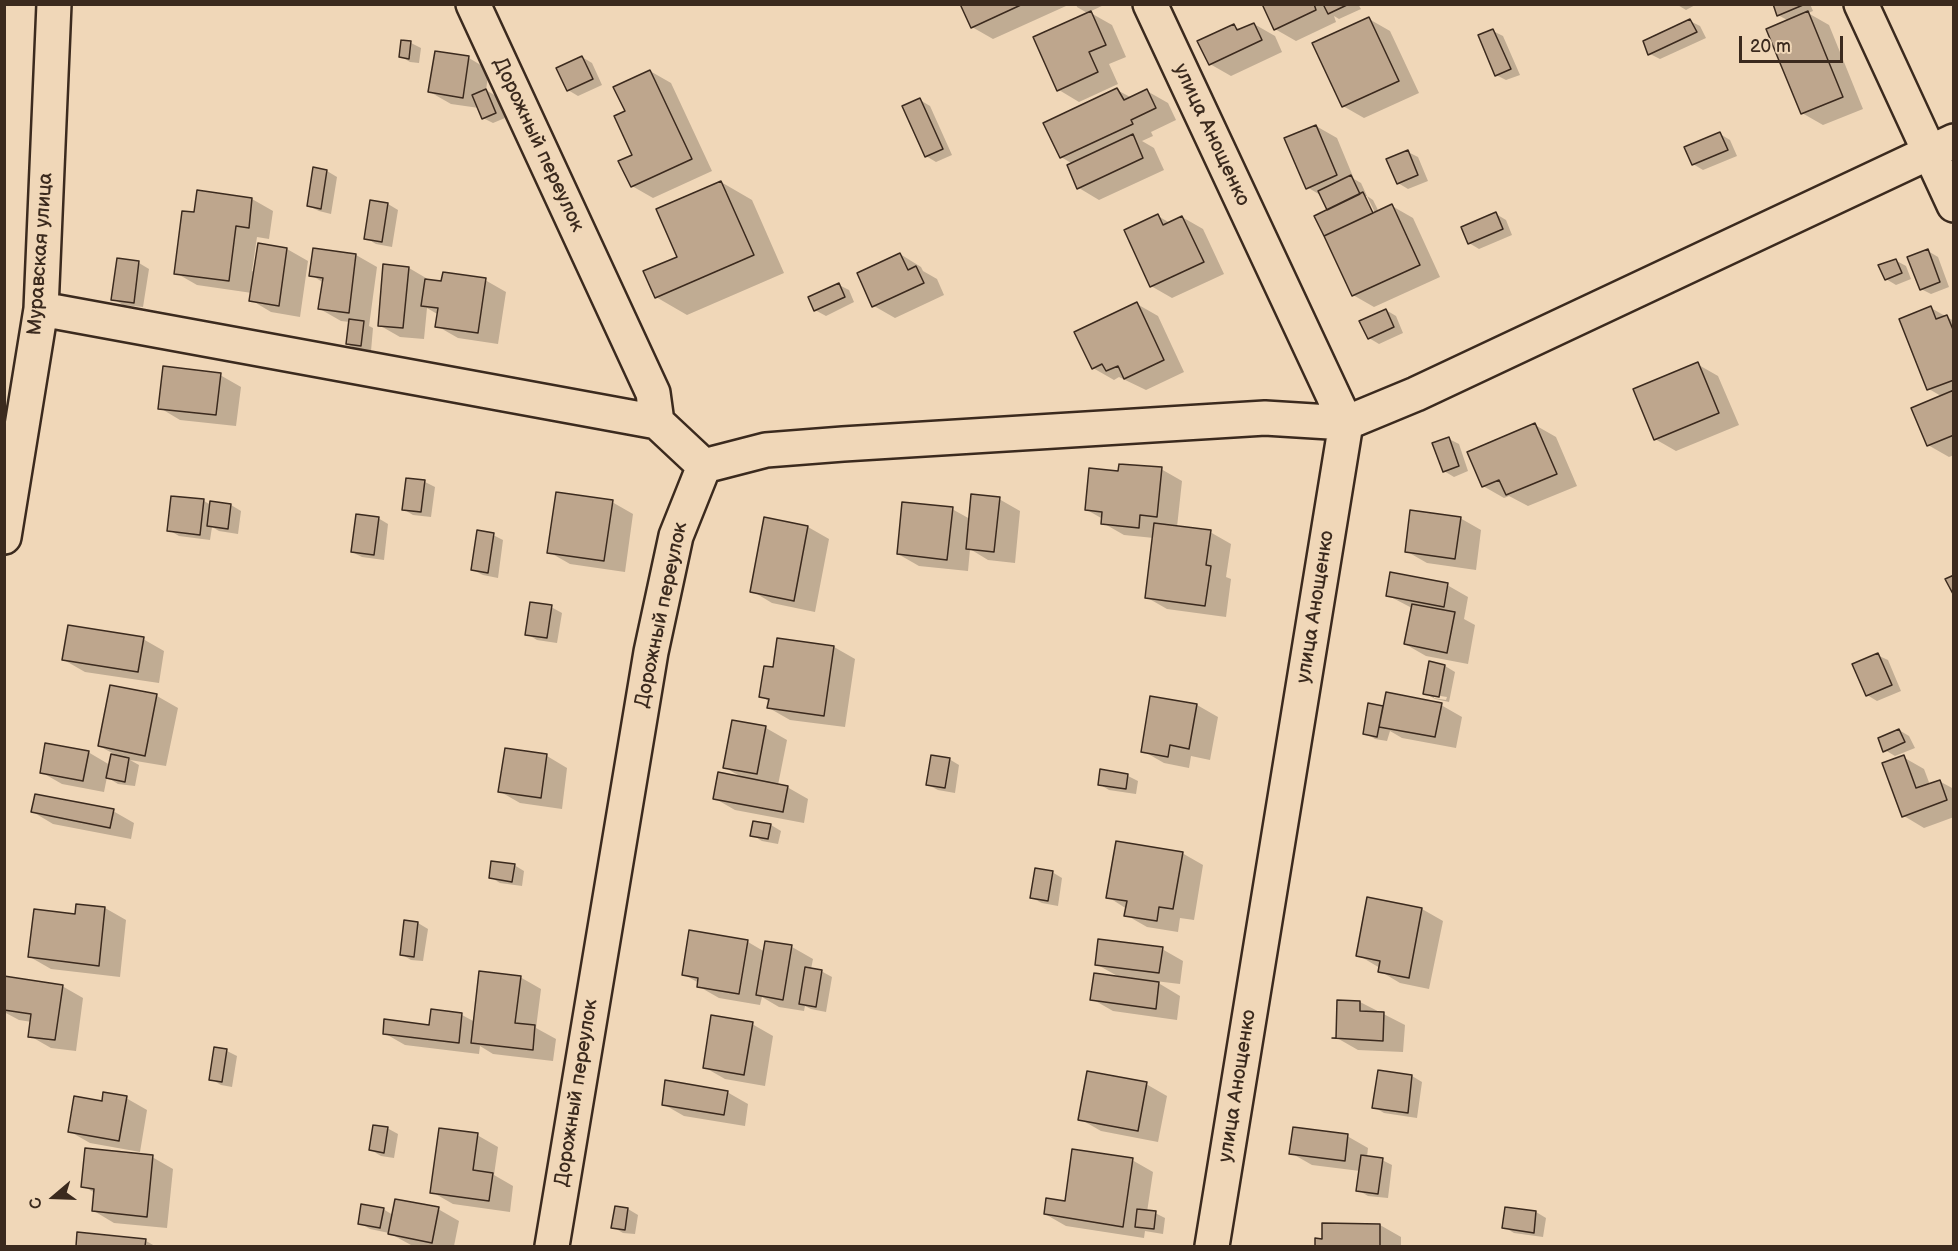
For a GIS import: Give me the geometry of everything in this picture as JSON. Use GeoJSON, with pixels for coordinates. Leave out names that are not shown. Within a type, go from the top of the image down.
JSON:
{"type":"FeatureCollection","features":[{"type":"Feature","properties":{"kind":"street","name":"Муравская улица"},"geometry":{"type":"LineString","coordinates":[[4,537],[41,309],[54,4]]}},
{"type":"Feature","properties":{"kind":"street","name":"Дорожный переулок"},"geometry":{"type":"LineString","coordinates":[[472,4],[653,393],[657,423]]}},
{"type":"Feature","properties":{"kind":"street","name":"улица Анощенко"},"geometry":{"type":"LineString","coordinates":[[1150,4],[1346,423],[1212,1246]]}},
{"type":"Feature","properties":{"kind":"street"},"geometry":{"type":"LineString","coordinates":[[1861,4],[1942,147],[1953,205]]}},
{"type":"Feature","properties":{"kind":"street"},"geometry":{"type":"LineString","coordinates":[[41,309],[657,423],[704,466],[766,450],[843,444],[1265,418],[1346,423],[1426,389],[1942,147]]}},
{"type":"Feature","properties":{"kind":"street","name":"Дорожный переулок"},"geometry":{"type":"LineString","coordinates":[[552,1246],[651,652],[676,536],[704,466]]}},
{"type":"Feature","properties":{"kind":"building"},"geometry":{"type":"Polygon","coordinates":[[[960,4],[1023,4],[971,28],[960,4]]]}},
{"type":"Feature","properties":{"kind":"building"},"geometry":{"type":"Polygon","coordinates":[[[1262,4],[1314,4],[1316,10],[1274,30],[1262,4]]]}},
{"type":"Feature","properties":{"kind":"building"},"geometry":{"type":"Polygon","coordinates":[[[1323,4],[1349,4],[1328,14],[1323,4]]]}},
{"type":"Feature","properties":{"kind":"building"},"geometry":{"type":"Polygon","coordinates":[[[1773,4],[1803,4],[1803,5],[1777,16],[1773,4]]]}},
{"type":"Feature","properties":{"kind":"building"},"geometry":{"type":"Polygon","coordinates":[[[1091,11],[1106,45],[1089,52],[1098,72],[1057,91],[1033,37],[1091,11]]]}},
{"type":"Feature","properties":{"kind":"building"},"geometry":{"type":"Polygon","coordinates":[[[1808,11],[1843,97],[1801,114],[1766,29],[1808,11]]]}},
{"type":"Feature","properties":{"kind":"building"},"geometry":{"type":"Polygon","coordinates":[[[1369,17],[1399,81],[1342,107],[1312,43],[1369,17]]]}},
{"type":"Feature","properties":{"kind":"building"},"geometry":{"type":"Polygon","coordinates":[[[1690,19],[1697,32],[1648,55],[1643,41],[1690,19]]]}},
{"type":"Feature","properties":{"kind":"building"},"geometry":{"type":"Polygon","coordinates":[[[1254,23],[1262,40],[1209,65],[1197,41],[1234,24],[1237,30],[1254,23]]]}},
{"type":"Feature","properties":{"kind":"building"},"geometry":{"type":"Polygon","coordinates":[[[1493,29],[1511,69],[1495,76],[1478,35],[1493,29]]]}},
{"type":"Feature","properties":{"kind":"building"},"geometry":{"type":"Polygon","coordinates":[[[401,40],[411,41],[409,59],[399,57],[401,40]]]}},
{"type":"Feature","properties":{"kind":"building"},"geometry":{"type":"Polygon","coordinates":[[[435,51],[469,56],[463,98],[428,92],[435,51]]]}},
{"type":"Feature","properties":{"kind":"building"},"geometry":{"type":"Polygon","coordinates":[[[582,56],[593,79],[567,91],[556,68],[582,56]]]}},
{"type":"Feature","properties":{"kind":"building"},"geometry":{"type":"Polygon","coordinates":[[[650,70],[692,159],[631,187],[618,161],[632,155],[614,116],[625,111],[613,87],[650,70]]]}},
{"type":"Feature","properties":{"kind":"building"},"geometry":{"type":"Polygon","coordinates":[[[1117,88],[1124,100],[1147,89],[1156,108],[1131,120],[1133,124],[1060,158],[1043,123],[1117,88]]]}},
{"type":"Feature","properties":{"kind":"building"},"geometry":{"type":"Polygon","coordinates":[[[486,89],[496,113],[482,119],[472,95],[486,89]]]}},
{"type":"Feature","properties":{"kind":"building"},"geometry":{"type":"Polygon","coordinates":[[[920,98],[943,149],[925,157],[902,106],[920,98]]]}},
{"type":"Feature","properties":{"kind":"building"},"geometry":{"type":"Polygon","coordinates":[[[1316,125],[1337,175],[1306,189],[1284,138],[1316,125]]]}},
{"type":"Feature","properties":{"kind":"building"},"geometry":{"type":"Polygon","coordinates":[[[1720,132],[1728,150],[1692,165],[1684,147],[1720,132]]]}},
{"type":"Feature","properties":{"kind":"building"},"geometry":{"type":"Polygon","coordinates":[[[1133,134],[1143,158],[1077,189],[1067,165],[1133,134]]]}},
{"type":"Feature","properties":{"kind":"building"},"geometry":{"type":"Polygon","coordinates":[[[1408,150],[1418,175],[1397,184],[1386,159],[1408,150]]]}},
{"type":"Feature","properties":{"kind":"building"},"geometry":{"type":"Polygon","coordinates":[[[313,167],[327,170],[321,209],[307,206],[313,167]]]}},
{"type":"Feature","properties":{"kind":"building"},"geometry":{"type":"Polygon","coordinates":[[[1351,175],[1360,194],[1327,210],[1318,191],[1351,175]]]}},
{"type":"Feature","properties":{"kind":"building"},"geometry":{"type":"Polygon","coordinates":[[[721,181],[754,255],[655,298],[643,271],[677,257],[656,209],[721,181]]]}},
{"type":"Feature","properties":{"kind":"building"},"geometry":{"type":"Polygon","coordinates":[[[197,190],[252,198],[249,228],[236,226],[229,281],[174,274],[182,211],[194,212],[197,190]]]}},
{"type":"Feature","properties":{"kind":"building"},"geometry":{"type":"Polygon","coordinates":[[[1363,192],[1373,213],[1324,236],[1314,216],[1363,192]]]}},
{"type":"Feature","properties":{"kind":"building"},"geometry":{"type":"Polygon","coordinates":[[[370,200],[388,203],[382,242],[364,239],[370,200]]]}},
{"type":"Feature","properties":{"kind":"building"},"geometry":{"type":"Polygon","coordinates":[[[1392,204],[1420,265],[1352,296],[1324,236],[1392,204]]]}},
{"type":"Feature","properties":{"kind":"building"},"geometry":{"type":"Polygon","coordinates":[[[1496,212],[1503,229],[1468,244],[1461,227],[1496,212]]]}},
{"type":"Feature","properties":{"kind":"building"},"geometry":{"type":"Polygon","coordinates":[[[1158,214],[1163,225],[1182,216],[1204,262],[1150,287],[1124,230],[1158,214]]]}},
{"type":"Feature","properties":{"kind":"building"},"geometry":{"type":"Polygon","coordinates":[[[258,243],[287,248],[279,306],[249,301],[258,243]]]}},
{"type":"Feature","properties":{"kind":"building"},"geometry":{"type":"Polygon","coordinates":[[[313,248],[356,254],[349,313],[318,309],[323,278],[309,276],[313,248]]]}},
{"type":"Feature","properties":{"kind":"building"},"geometry":{"type":"Polygon","coordinates":[[[1928,249],[1940,282],[1920,290],[1907,257],[1928,249]]]}},
{"type":"Feature","properties":{"kind":"building"},"geometry":{"type":"Polygon","coordinates":[[[900,253],[908,270],[916,266],[924,283],[872,307],[857,273],[900,253]]]}},
{"type":"Feature","properties":{"kind":"building"},"geometry":{"type":"Polygon","coordinates":[[[117,258],[139,261],[134,303],[111,300],[117,258]]]}},
{"type":"Feature","properties":{"kind":"building"},"geometry":{"type":"Polygon","coordinates":[[[1896,259],[1902,273],[1885,280],[1878,265],[1896,259]]]}},
{"type":"Feature","properties":{"kind":"building"},"geometry":{"type":"Polygon","coordinates":[[[383,264],[409,267],[403,328],[378,326],[383,264]]]}},
{"type":"Feature","properties":{"kind":"building"},"geometry":{"type":"Polygon","coordinates":[[[443,272],[486,278],[478,333],[435,327],[438,308],[421,306],[425,279],[441,281],[443,272]]]}},
{"type":"Feature","properties":{"kind":"building"},"geometry":{"type":"Polygon","coordinates":[[[839,283],[845,297],[814,311],[808,297],[839,283]]]}},
{"type":"Feature","properties":{"kind":"building"},"geometry":{"type":"Polygon","coordinates":[[[1137,302],[1164,360],[1124,379],[1118,366],[1106,371],[1102,364],[1092,369],[1074,332],[1137,302]]]}},
{"type":"Feature","properties":{"kind":"building"},"geometry":{"type":"Polygon","coordinates":[[[1931,306],[1936,319],[1947,315],[1954,332],[1954,380],[1927,390],[1899,319],[1931,306]]]}},
{"type":"Feature","properties":{"kind":"building"},"geometry":{"type":"Polygon","coordinates":[[[1386,309],[1394,327],[1368,339],[1359,321],[1386,309]]]}},
{"type":"Feature","properties":{"kind":"building"},"geometry":{"type":"Polygon","coordinates":[[[349,319],[364,321],[361,346],[346,344],[349,319]]]}},
{"type":"Feature","properties":{"kind":"building"},"geometry":{"type":"Polygon","coordinates":[[[1698,362],[1719,413],[1654,440],[1633,389],[1698,362]]]}},
{"type":"Feature","properties":{"kind":"building"},"geometry":{"type":"Polygon","coordinates":[[[163,366],[221,373],[216,415],[158,409],[163,366]]]}},
{"type":"Feature","properties":{"kind":"building"},"geometry":{"type":"Polygon","coordinates":[[[1954,390],[1954,435],[1927,446],[1911,408],[1954,390]]]}},
{"type":"Feature","properties":{"kind":"building"},"geometry":{"type":"Polygon","coordinates":[[[1535,423],[1557,474],[1506,495],[1499,480],[1482,487],[1467,452],[1535,423]]]}},
{"type":"Feature","properties":{"kind":"building"},"geometry":{"type":"Polygon","coordinates":[[[1449,437],[1459,466],[1443,472],[1432,443],[1449,437]]]}},
{"type":"Feature","properties":{"kind":"building"},"geometry":{"type":"Polygon","coordinates":[[[1119,464],[1162,467],[1157,517],[1140,515],[1139,528],[1101,524],[1102,512],[1085,510],[1089,468],[1118,471],[1119,464]]]}},
{"type":"Feature","properties":{"kind":"building"},"geometry":{"type":"Polygon","coordinates":[[[406,478],[425,480],[421,512],[402,510],[406,478]]]}},
{"type":"Feature","properties":{"kind":"building"},"geometry":{"type":"Polygon","coordinates":[[[556,492],[613,500],[604,561],[547,553],[556,492]]]}},
{"type":"Feature","properties":{"kind":"building"},"geometry":{"type":"Polygon","coordinates":[[[971,494],[1000,497],[994,552],[966,549],[971,494]]]}},
{"type":"Feature","properties":{"kind":"building"},"geometry":{"type":"Polygon","coordinates":[[[171,496],[204,499],[200,535],[167,531],[171,496]]]}},
{"type":"Feature","properties":{"kind":"building"},"geometry":{"type":"Polygon","coordinates":[[[210,501],[231,504],[228,529],[207,526],[210,501]]]}},
{"type":"Feature","properties":{"kind":"building"},"geometry":{"type":"Polygon","coordinates":[[[902,502],[953,507],[947,560],[897,554],[902,502]]]}},
{"type":"Feature","properties":{"kind":"building"},"geometry":{"type":"Polygon","coordinates":[[[1410,510],[1461,517],[1455,559],[1405,552],[1410,510]]]}},
{"type":"Feature","properties":{"kind":"building"},"geometry":{"type":"Polygon","coordinates":[[[356,514],[379,517],[374,555],[351,552],[356,514]]]}},
{"type":"Feature","properties":{"kind":"building"},"geometry":{"type":"Polygon","coordinates":[[[764,517],[808,526],[794,601],[750,592],[764,517]]]}},
{"type":"Feature","properties":{"kind":"building"},"geometry":{"type":"Polygon","coordinates":[[[1154,523],[1211,530],[1206,565],[1211,566],[1205,606],[1145,598],[1154,523]]]}},
{"type":"Feature","properties":{"kind":"building"},"geometry":{"type":"Polygon","coordinates":[[[477,530],[494,533],[488,573],[471,570],[477,530]]]}},
{"type":"Feature","properties":{"kind":"building"},"geometry":{"type":"Polygon","coordinates":[[[1390,572],[1448,583],[1444,607],[1386,596],[1390,572]]]}},
{"type":"Feature","properties":{"kind":"building"},"geometry":{"type":"Polygon","coordinates":[[[1954,575],[1954,594],[1953,594],[1945,579],[1954,575]]]}},
{"type":"Feature","properties":{"kind":"building"},"geometry":{"type":"Polygon","coordinates":[[[530,602],[552,605],[547,638],[525,635],[530,602]]]}},
{"type":"Feature","properties":{"kind":"building"},"geometry":{"type":"Polygon","coordinates":[[[1412,604],[1455,612],[1447,653],[1404,644],[1412,604]]]}},
{"type":"Feature","properties":{"kind":"building"},"geometry":{"type":"Polygon","coordinates":[[[68,625],[144,637],[138,672],[62,660],[68,625]]]}},
{"type":"Feature","properties":{"kind":"building"},"geometry":{"type":"Polygon","coordinates":[[[777,638],[834,646],[824,716],[767,708],[769,699],[759,697],[764,666],[773,667],[777,638]]]}},
{"type":"Feature","properties":{"kind":"building"},"geometry":{"type":"Polygon","coordinates":[[[1878,653],[1892,685],[1866,696],[1852,664],[1878,653]]]}},
{"type":"Feature","properties":{"kind":"building"},"geometry":{"type":"Polygon","coordinates":[[[1429,661],[1445,665],[1439,697],[1423,694],[1429,661]]]}},
{"type":"Feature","properties":{"kind":"building"},"geometry":{"type":"Polygon","coordinates":[[[110,685],[157,694],[145,756],[98,746],[110,685]]]}},
{"type":"Feature","properties":{"kind":"building"},"geometry":{"type":"Polygon","coordinates":[[[1386,692],[1442,703],[1435,737],[1379,727],[1386,692]]]}},
{"type":"Feature","properties":{"kind":"building"},"geometry":{"type":"Polygon","coordinates":[[[1150,696],[1197,704],[1189,749],[1170,745],[1168,757],[1141,752],[1150,696]]]}},
{"type":"Feature","properties":{"kind":"building"},"geometry":{"type":"Polygon","coordinates":[[[1368,703],[1383,706],[1377,737],[1363,734],[1368,703]]]}},
{"type":"Feature","properties":{"kind":"building"},"geometry":{"type":"Polygon","coordinates":[[[732,720],[766,726],[757,774],[723,768],[732,720]]]}},
{"type":"Feature","properties":{"kind":"building"},"geometry":{"type":"Polygon","coordinates":[[[1899,729],[1905,742],[1883,752],[1878,738],[1899,729]]]}},
{"type":"Feature","properties":{"kind":"building"},"geometry":{"type":"Polygon","coordinates":[[[45,743],[89,751],[83,781],[40,773],[45,743]]]}},
{"type":"Feature","properties":{"kind":"building"},"geometry":{"type":"Polygon","coordinates":[[[505,748],[547,754],[541,798],[498,792],[505,748]]]}},
{"type":"Feature","properties":{"kind":"building"},"geometry":{"type":"Polygon","coordinates":[[[111,754],[129,758],[125,782],[106,778],[111,754]]]}},
{"type":"Feature","properties":{"kind":"building"},"geometry":{"type":"Polygon","coordinates":[[[931,755],[950,758],[945,788],[926,785],[931,755]]]}},
{"type":"Feature","properties":{"kind":"building"},"geometry":{"type":"Polygon","coordinates":[[[1904,755],[1916,788],[1940,780],[1947,800],[1902,817],[1882,763],[1904,755]]]}},
{"type":"Feature","properties":{"kind":"building"},"geometry":{"type":"Polygon","coordinates":[[[1100,769],[1128,774],[1126,789],[1098,785],[1100,769]]]}},
{"type":"Feature","properties":{"kind":"building"},"geometry":{"type":"Polygon","coordinates":[[[718,772],[788,786],[783,812],[713,799],[718,772]]]}},
{"type":"Feature","properties":{"kind":"building"},"geometry":{"type":"Polygon","coordinates":[[[35,794],[114,809],[110,828],[31,812],[35,794]]]}},
{"type":"Feature","properties":{"kind":"building"},"geometry":{"type":"Polygon","coordinates":[[[753,821],[771,824],[768,839],[750,836],[753,821]]]}},
{"type":"Feature","properties":{"kind":"building"},"geometry":{"type":"Polygon","coordinates":[[[1116,841],[1183,852],[1173,909],[1159,907],[1157,921],[1124,916],[1127,901],[1106,898],[1116,841]]]}},
{"type":"Feature","properties":{"kind":"building"},"geometry":{"type":"Polygon","coordinates":[[[491,861],[515,864],[512,882],[489,878],[491,861]]]}},
{"type":"Feature","properties":{"kind":"building"},"geometry":{"type":"Polygon","coordinates":[[[1035,868],[1053,871],[1048,901],[1030,898],[1035,868]]]}},
{"type":"Feature","properties":{"kind":"building"},"geometry":{"type":"Polygon","coordinates":[[[1367,897],[1422,908],[1409,978],[1378,972],[1380,961],[1356,956],[1367,897]]]}},
{"type":"Feature","properties":{"kind":"building"},"geometry":{"type":"Polygon","coordinates":[[[76,904],[105,907],[99,966],[28,957],[34,909],[75,914],[76,904]]]}},
{"type":"Feature","properties":{"kind":"building"},"geometry":{"type":"Polygon","coordinates":[[[404,920],[418,922],[414,957],[400,955],[404,920]]]}},
{"type":"Feature","properties":{"kind":"building"},"geometry":{"type":"Polygon","coordinates":[[[689,930],[748,940],[739,994],[697,987],[698,978],[682,975],[689,930]]]}},
{"type":"Feature","properties":{"kind":"building"},"geometry":{"type":"Polygon","coordinates":[[[1098,939],[1163,947],[1159,973],[1095,965],[1098,939]]]}},
{"type":"Feature","properties":{"kind":"building"},"geometry":{"type":"Polygon","coordinates":[[[765,941],[792,945],[783,1000],[756,995],[765,941]]]}},
{"type":"Feature","properties":{"kind":"building"},"geometry":{"type":"Polygon","coordinates":[[[805,967],[822,970],[816,1007],[799,1004],[805,967]]]}},
{"type":"Feature","properties":{"kind":"building"},"geometry":{"type":"Polygon","coordinates":[[[479,971],[521,976],[515,1023],[535,1025],[533,1050],[471,1043],[479,971]]]}},
{"type":"Feature","properties":{"kind":"building"},"geometry":{"type":"Polygon","coordinates":[[[1094,973],[1159,982],[1156,1009],[1090,1000],[1094,973]]]}},
{"type":"Feature","properties":{"kind":"building"},"geometry":{"type":"Polygon","coordinates":[[[4,976],[63,985],[55,1040],[28,1037],[31,1014],[4,1010],[4,976]]]}},
{"type":"Feature","properties":{"kind":"building"},"geometry":{"type":"Polygon","coordinates":[[[1337,1000],[1360,1001],[1360,1011],[1384,1012],[1383,1041],[1332,1038],[1336,1038],[1337,1000]]]}},
{"type":"Feature","properties":{"kind":"building"},"geometry":{"type":"Polygon","coordinates":[[[431,1009],[462,1013],[459,1043],[383,1034],[384,1019],[429,1025],[431,1009]]]}},
{"type":"Feature","properties":{"kind":"building"},"geometry":{"type":"Polygon","coordinates":[[[711,1015],[753,1022],[744,1075],[703,1068],[711,1015]]]}},
{"type":"Feature","properties":{"kind":"building"},"geometry":{"type":"Polygon","coordinates":[[[214,1047],[227,1049],[222,1082],[209,1080],[214,1047]]]}},
{"type":"Feature","properties":{"kind":"building"},"geometry":{"type":"Polygon","coordinates":[[[1378,1070],[1412,1075],[1408,1113],[1372,1108],[1378,1070]]]}},
{"type":"Feature","properties":{"kind":"building"},"geometry":{"type":"Polygon","coordinates":[[[1087,1071],[1147,1082],[1138,1131],[1078,1120],[1087,1071]]]}},
{"type":"Feature","properties":{"kind":"building"},"geometry":{"type":"Polygon","coordinates":[[[665,1080],[728,1091],[724,1115],[662,1105],[665,1080]]]}},
{"type":"Feature","properties":{"kind":"building"},"geometry":{"type":"Polygon","coordinates":[[[103,1092],[127,1096],[119,1141],[68,1132],[74,1096],[102,1101],[103,1092]]]}},
{"type":"Feature","properties":{"kind":"building"},"geometry":{"type":"Polygon","coordinates":[[[373,1125],[388,1127],[384,1153],[369,1150],[373,1125]]]}},
{"type":"Feature","properties":{"kind":"building"},"geometry":{"type":"Polygon","coordinates":[[[1293,1127],[1348,1134],[1345,1161],[1289,1154],[1293,1127]]]}},
{"type":"Feature","properties":{"kind":"building"},"geometry":{"type":"Polygon","coordinates":[[[439,1128],[478,1133],[473,1170],[493,1173],[489,1201],[430,1193],[439,1128]]]}},
{"type":"Feature","properties":{"kind":"building"},"geometry":{"type":"Polygon","coordinates":[[[85,1148],[153,1155],[147,1217],[92,1211],[94,1189],[81,1187],[85,1148]]]}},
{"type":"Feature","properties":{"kind":"building"},"geometry":{"type":"Polygon","coordinates":[[[1072,1149],[1133,1158],[1123,1227],[1044,1214],[1046,1198],[1065,1201],[1072,1149]]]}},
{"type":"Feature","properties":{"kind":"building"},"geometry":{"type":"Polygon","coordinates":[[[1361,1155],[1383,1158],[1378,1194],[1356,1191],[1361,1155]]]}},
{"type":"Feature","properties":{"kind":"building"},"geometry":{"type":"Polygon","coordinates":[[[395,1199],[439,1207],[432,1243],[388,1234],[395,1199]]]}},
{"type":"Feature","properties":{"kind":"building"},"geometry":{"type":"Polygon","coordinates":[[[361,1204],[384,1208],[380,1228],[358,1224],[361,1204]]]}},
{"type":"Feature","properties":{"kind":"building"},"geometry":{"type":"Polygon","coordinates":[[[615,1206],[628,1208],[625,1230],[611,1228],[615,1206]]]}},
{"type":"Feature","properties":{"kind":"building"},"geometry":{"type":"Polygon","coordinates":[[[1505,1207],[1536,1211],[1534,1233],[1502,1228],[1505,1207]]]}},
{"type":"Feature","properties":{"kind":"building"},"geometry":{"type":"Polygon","coordinates":[[[1137,1209],[1156,1211],[1154,1229],[1135,1227],[1137,1209]]]}},
{"type":"Feature","properties":{"kind":"building"},"geometry":{"type":"Polygon","coordinates":[[[1322,1223],[1380,1224],[1380,1246],[1315,1246],[1315,1238],[1322,1239],[1322,1223]]]}},
{"type":"Feature","properties":{"kind":"building"},"geometry":{"type":"Polygon","coordinates":[[[77,1232],[146,1239],[145,1246],[76,1246],[77,1232]]]}}]}
